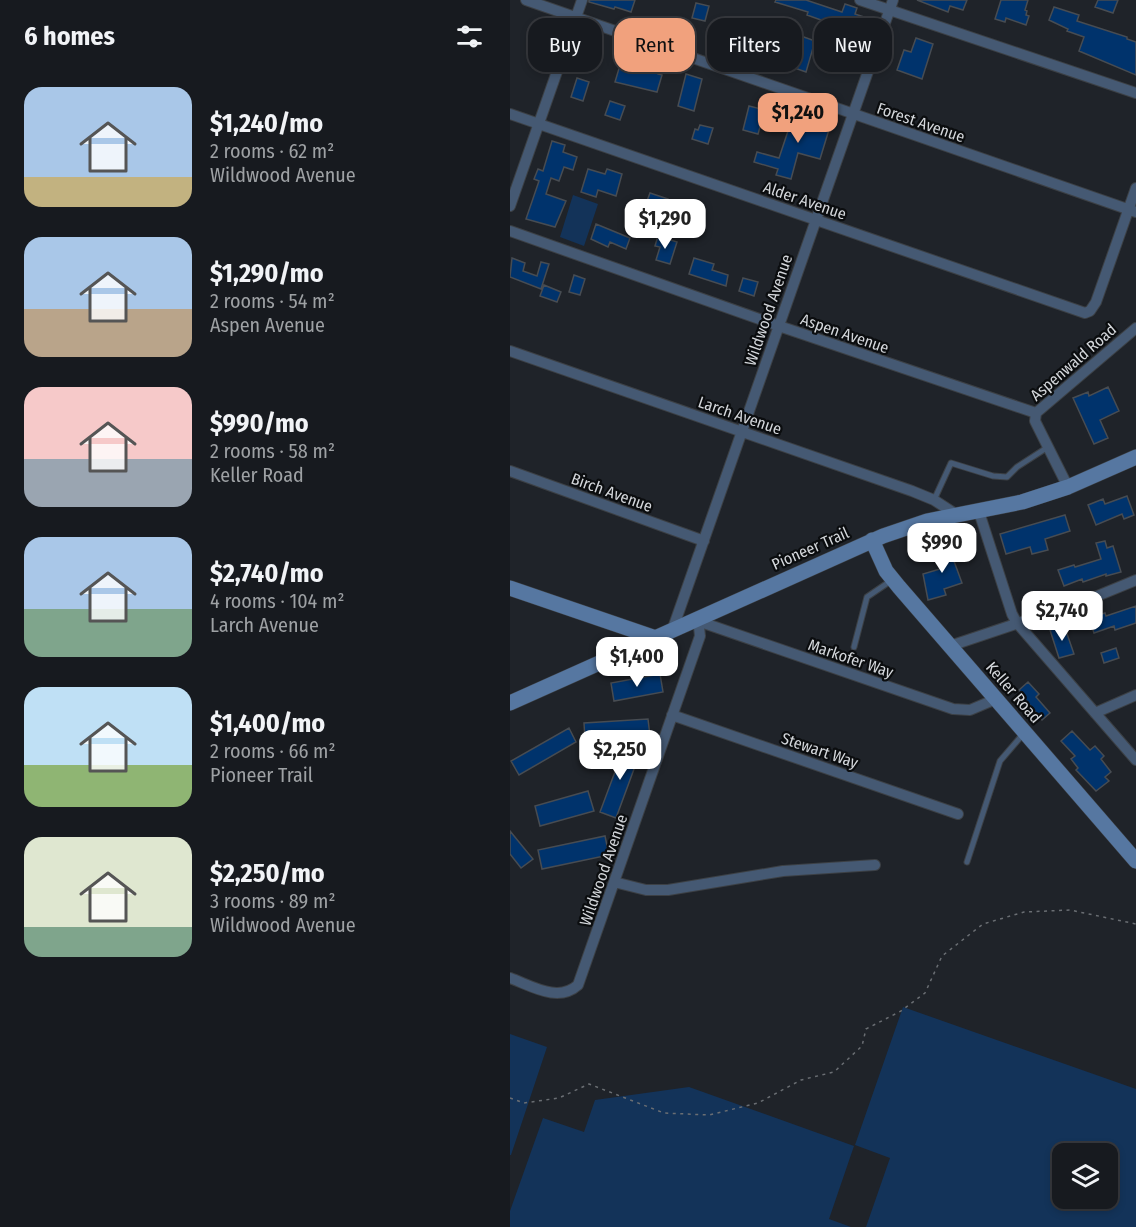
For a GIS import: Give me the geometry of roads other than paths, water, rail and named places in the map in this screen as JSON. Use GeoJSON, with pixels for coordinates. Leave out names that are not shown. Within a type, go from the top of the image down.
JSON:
{"type":"FeatureCollection","features":[{"type":"Feature","properties":{"kind":"main road","name":"Pioneer Trail"},"geometry":{"type":"LineString","coordinates":[[510,703],[872,540],[927,521],[1022,502],[1068,487],[1136,457]]}},
{"type":"Feature","properties":{"kind":"main road","name":"Keller Road"},"geometry":{"type":"LineString","coordinates":[[872,540],[882,563],[893,579],[1136,861]]}},
{"type":"Feature","properties":{"kind":"main road"},"geometry":{"type":"LineString","coordinates":[[510,588],[656,638]]}},
{"type":"Feature","properties":{"kind":"street","name":"Forest Avenue"},"geometry":{"type":"LineString","coordinates":[[526,0],[1132,211]]}},
{"type":"Feature","properties":{"kind":"street"},"geometry":{"type":"LineString","coordinates":[[510,206],[582,0]]}},
{"type":"Feature","properties":{"kind":"street"},"geometry":{"type":"LineString","coordinates":[[860,0],[891,5],[1136,93]]}},
{"type":"Feature","properties":{"kind":"street","name":"Wildwood Avenue"},"geometry":{"type":"LineString","coordinates":[[672,631],[891,5]]}},
{"type":"Feature","properties":{"kind":"street","name":"Alder Avenue"},"geometry":{"type":"LineString","coordinates":[[510,114],[1085,313],[1090,311],[1096,302],[1132,211]]}},
{"type":"Feature","properties":{"kind":"street"},"geometry":{"type":"LineString","coordinates":[[1132,211],[1136,188]]}},
{"type":"Feature","properties":{"kind":"street","name":"Aspen Avenue"},"geometry":{"type":"LineString","coordinates":[[510,231],[779,326],[1036,413]]}},
{"type":"Feature","properties":{"kind":"street","name":"Aspenwald Road"},"geometry":{"type":"LineString","coordinates":[[1068,487],[1035,421],[1036,413],[1136,328]]}},
{"type":"Feature","properties":{"kind":"street","name":"Larch Avenue"},"geometry":{"type":"LineString","coordinates":[[510,351],[934,500],[957,515]]}},
{"type":"Feature","properties":{"kind":"street","name":"Birch Avenue"},"geometry":{"type":"LineString","coordinates":[[510,471],[704,541]]}},
{"type":"Feature","properties":{"kind":"street"},"geometry":{"type":"LineString","coordinates":[[978,512],[1017,623],[1136,760]]}},
{"type":"Feature","properties":{"kind":"street"},"geometry":{"type":"LineString","coordinates":[[950,646],[1090,599],[1136,580]]}},
{"type":"Feature","properties":{"kind":"street","name":"Wildwood Avenue"},"geometry":{"type":"LineString","coordinates":[[510,978],[559,994],[571,991],[578,985],[700,636],[695,620]]}},
{"type":"Feature","properties":{"kind":"street","name":"Markofer Way"},"geometry":{"type":"LineString","coordinates":[[695,620],[953,709],[970,710],[996,699]]}},
{"type":"Feature","properties":{"kind":"street"},"geometry":{"type":"LineString","coordinates":[[1095,713],[1136,695]]}},
{"type":"Feature","properties":{"kind":"street","name":"Stewart Way"},"geometry":{"type":"LineString","coordinates":[[672,715],[958,814]]}},
{"type":"Feature","properties":{"kind":"street"},"geometry":{"type":"LineString","coordinates":[[614,882],[646,890],[668,890],[783,871],[875,865]]}},
{"type":"Feature","properties":{"kind":"lane"},"geometry":{"type":"LineString","coordinates":[[934,500],[951,463],[993,476],[1007,477],[1017,467],[1048,447]]}},
{"type":"Feature","properties":{"kind":"lane"},"geometry":{"type":"LineString","coordinates":[[854,647],[867,597],[893,579]]}},
{"type":"Feature","properties":{"kind":"lane"},"geometry":{"type":"LineString","coordinates":[[967,862],[1000,761],[1025,732]]}}]}
